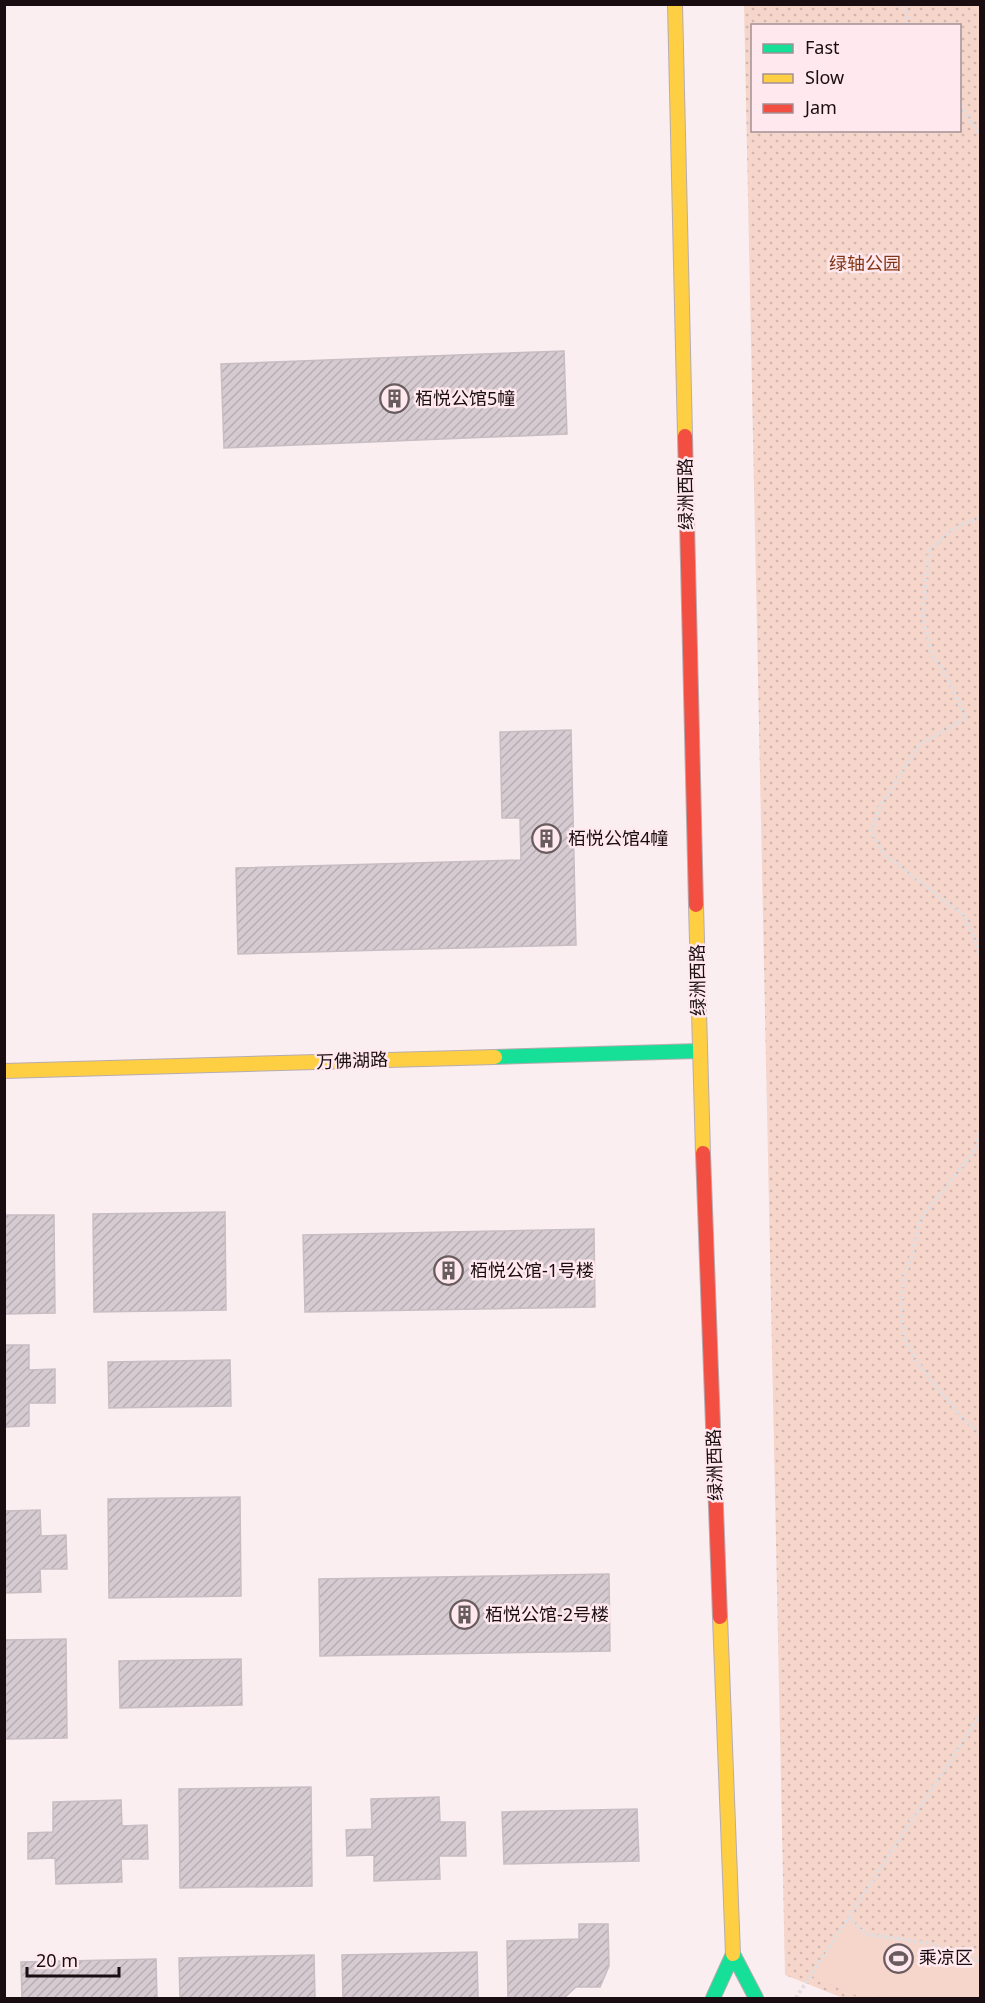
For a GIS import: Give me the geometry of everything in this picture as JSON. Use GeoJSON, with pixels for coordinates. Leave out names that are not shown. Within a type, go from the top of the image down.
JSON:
{"type":"FeatureCollection","features":[{"type":"Feature","properties":{"kind":"street","name":"绿洲西路"},"geometry":{"type":"LineString","coordinates":[[675,4],[699,1051],[734,1954]]}},
{"type":"Feature","properties":{"kind":"street","name":"万佛湖路"},"geometry":{"type":"LineString","coordinates":[[4,1071],[699,1051]]}},
{"type":"Feature","properties":{"kind":"street"},"geometry":{"type":"LineString","coordinates":[[713,1998],[734,1954]]}},
{"type":"Feature","properties":{"kind":"street"},"geometry":{"type":"LineString","coordinates":[[734,1954],[756,1998]]}},
{"type":"Feature","properties":{"kind":"path"},"geometry":{"type":"LineString","coordinates":[[906,4],[907,24]]}},
{"type":"Feature","properties":{"kind":"path"},"geometry":{"type":"LineString","coordinates":[[961,106],[981,134]]}},
{"type":"Feature","properties":{"kind":"path"},"geometry":{"type":"LineString","coordinates":[[981,517],[953,529],[929,551],[923,616],[931,653],[946,675],[966,718],[919,745],[881,805],[871,831],[884,854],[963,915],[981,958]]}},
{"type":"Feature","properties":{"kind":"path"},"geometry":{"type":"LineString","coordinates":[[981,1133],[976,1149],[920,1219],[912,1255],[903,1278],[901,1315],[905,1340],[919,1365],[962,1418],[981,1432]]}},
{"type":"Feature","properties":{"kind":"path"},"geometry":{"type":"LineString","coordinates":[[796,1998],[981,1715]]}},
{"type":"Feature","properties":{"kind":"path"},"geometry":{"type":"LineString","coordinates":[[848,1918],[867,1934],[931,1944],[981,1961]]}},
{"type":"Feature","properties":{"kind":"green space","name":"绿轴公园"},"geometry":{"type":"Polygon","coordinates":[[[744,5],[980,5],[980,1998],[843,1998],[785,1975],[744,5]]]}},
{"type":"Feature","properties":{"kind":"green space","name":"乘凉区"},"geometry":{"type":"Polygon","coordinates":[[[848,1918],[867,1934],[931,1944],[980,1959],[980,1997],[858,1996],[811,1976],[848,1918]]]}},
{"type":"Feature","properties":{"kind":"building","name":"栢悦公馆5幢"},"geometry":{"type":"Polygon","coordinates":[[[564,351],[567,434],[224,448],[221,364],[564,351]]]}},
{"type":"Feature","properties":{"kind":"building","name":"栢悦公馆4幢"},"geometry":{"type":"Polygon","coordinates":[[[571,730],[576,945],[238,954],[236,868],[521,860],[520,818],[502,818],[500,732],[571,730]]]}},
{"type":"Feature","properties":{"kind":"building"},"geometry":{"type":"Polygon","coordinates":[[[225,1212],[226,1310],[94,1312],[93,1214],[225,1212]]]}},
{"type":"Feature","properties":{"kind":"building"},"geometry":{"type":"Polygon","coordinates":[[[4,1215],[54,1215],[55,1313],[4,1314],[4,1215]]]}},
{"type":"Feature","properties":{"kind":"building","name":"栢悦公馆-1号楼"},"geometry":{"type":"Polygon","coordinates":[[[594,1229],[595,1307],[305,1312],[303,1235],[594,1229]]]}},
{"type":"Feature","properties":{"kind":"building"},"geometry":{"type":"Polygon","coordinates":[[[4,1345],[29,1345],[29,1370],[55,1369],[55,1403],[29,1403],[29,1426],[4,1427],[4,1345]]]}},
{"type":"Feature","properties":{"kind":"building"},"geometry":{"type":"Polygon","coordinates":[[[230,1360],[231,1406],[109,1408],[108,1362],[230,1360]]]}},
{"type":"Feature","properties":{"kind":"building"},"geometry":{"type":"Polygon","coordinates":[[[240,1497],[241,1596],[109,1598],[108,1499],[240,1497]]]}},
{"type":"Feature","properties":{"kind":"building"},"geometry":{"type":"Polygon","coordinates":[[[40,1510],[41,1536],[66,1535],[67,1569],[40,1569],[41,1592],[4,1593],[4,1511],[40,1510]]]}},
{"type":"Feature","properties":{"kind":"building","name":"栢悦公馆-2号楼"},"geometry":{"type":"Polygon","coordinates":[[[609,1574],[610,1651],[320,1656],[319,1579],[609,1574]]]}},
{"type":"Feature","properties":{"kind":"building"},"geometry":{"type":"Polygon","coordinates":[[[66,1639],[67,1738],[4,1739],[4,1640],[66,1639]]]}},
{"type":"Feature","properties":{"kind":"building"},"geometry":{"type":"Polygon","coordinates":[[[241,1659],[242,1705],[120,1708],[119,1661],[241,1659]]]}},
{"type":"Feature","properties":{"kind":"building"},"geometry":{"type":"Polygon","coordinates":[[[311,1787],[312,1886],[180,1888],[179,1789],[311,1787]]]}},
{"type":"Feature","properties":{"kind":"building"},"geometry":{"type":"Polygon","coordinates":[[[439,1797],[440,1822],[465,1822],[466,1856],[439,1856],[440,1879],[374,1881],[374,1855],[347,1856],[346,1830],[372,1829],[371,1799],[439,1797]]]}},
{"type":"Feature","properties":{"kind":"building"},"geometry":{"type":"Polygon","coordinates":[[[121,1800],[122,1826],[147,1825],[148,1859],[121,1859],[122,1882],[56,1884],[55,1858],[28,1859],[28,1833],[53,1832],[53,1802],[121,1800]]]}},
{"type":"Feature","properties":{"kind":"building"},"geometry":{"type":"Polygon","coordinates":[[[637,1809],[639,1861],[504,1864],[502,1812],[637,1809]]]}},
{"type":"Feature","properties":{"kind":"building"},"geometry":{"type":"Polygon","coordinates":[[[579,1924],[608,1924],[609,1966],[600,1987],[576,1987],[564,1998],[508,1998],[507,1941],[579,1939],[579,1924]]]}},
{"type":"Feature","properties":{"kind":"building"},"geometry":{"type":"Polygon","coordinates":[[[477,1952],[478,1998],[343,1998],[342,1955],[477,1952]]]}},
{"type":"Feature","properties":{"kind":"building"},"geometry":{"type":"Polygon","coordinates":[[[314,1955],[315,1998],[180,1998],[179,1958],[314,1955]]]}},
{"type":"Feature","properties":{"kind":"building"},"geometry":{"type":"Polygon","coordinates":[[[156,1959],[157,1998],[22,1998],[21,1962],[156,1959]]]}},
{"type":"Feature","properties":{"kind":"traffic: fast"},"geometry":{"type":"LineString","coordinates":[[495,1057],[699,1051]]}},
{"type":"Feature","properties":{"kind":"traffic: fast"},"geometry":{"type":"LineString","coordinates":[[713,1998],[733,1954],[756,1998]]}},
{"type":"Feature","properties":{"kind":"traffic: slow"},"geometry":{"type":"LineString","coordinates":[[675,4],[685,436]]}},
{"type":"Feature","properties":{"kind":"traffic: slow"},"geometry":{"type":"LineString","coordinates":[[696,905],[703,1153]]}},
{"type":"Feature","properties":{"kind":"traffic: slow"},"geometry":{"type":"LineString","coordinates":[[4,1071],[495,1057]]}},
{"type":"Feature","properties":{"kind":"traffic: slow"},"geometry":{"type":"LineString","coordinates":[[720,1617],[733,1954]]}},
{"type":"Feature","properties":{"kind":"traffic: jam"},"geometry":{"type":"LineString","coordinates":[[685,436],[696,905]]}},
{"type":"Feature","properties":{"kind":"traffic: jam"},"geometry":{"type":"LineString","coordinates":[[703,1153],[720,1617]]}},
{"type":"Feature","properties":{"kind":"place","name":"栢悦公馆5幢"},"geometry":{"type":"Point","coordinates":[394,399]}},
{"type":"Feature","properties":{"kind":"place","name":"栢悦公馆4幢"},"geometry":{"type":"Point","coordinates":[547,839]}},
{"type":"Feature","properties":{"kind":"place","name":"栢悦公馆-1号楼"},"geometry":{"type":"Point","coordinates":[449,1271]}},
{"type":"Feature","properties":{"kind":"place","name":"栢悦公馆-2号楼"},"geometry":{"type":"Point","coordinates":[464,1615]}},
{"type":"Feature","properties":{"kind":"place","name":"乘凉区"},"geometry":{"type":"Point","coordinates":[898,1958]}}]}
